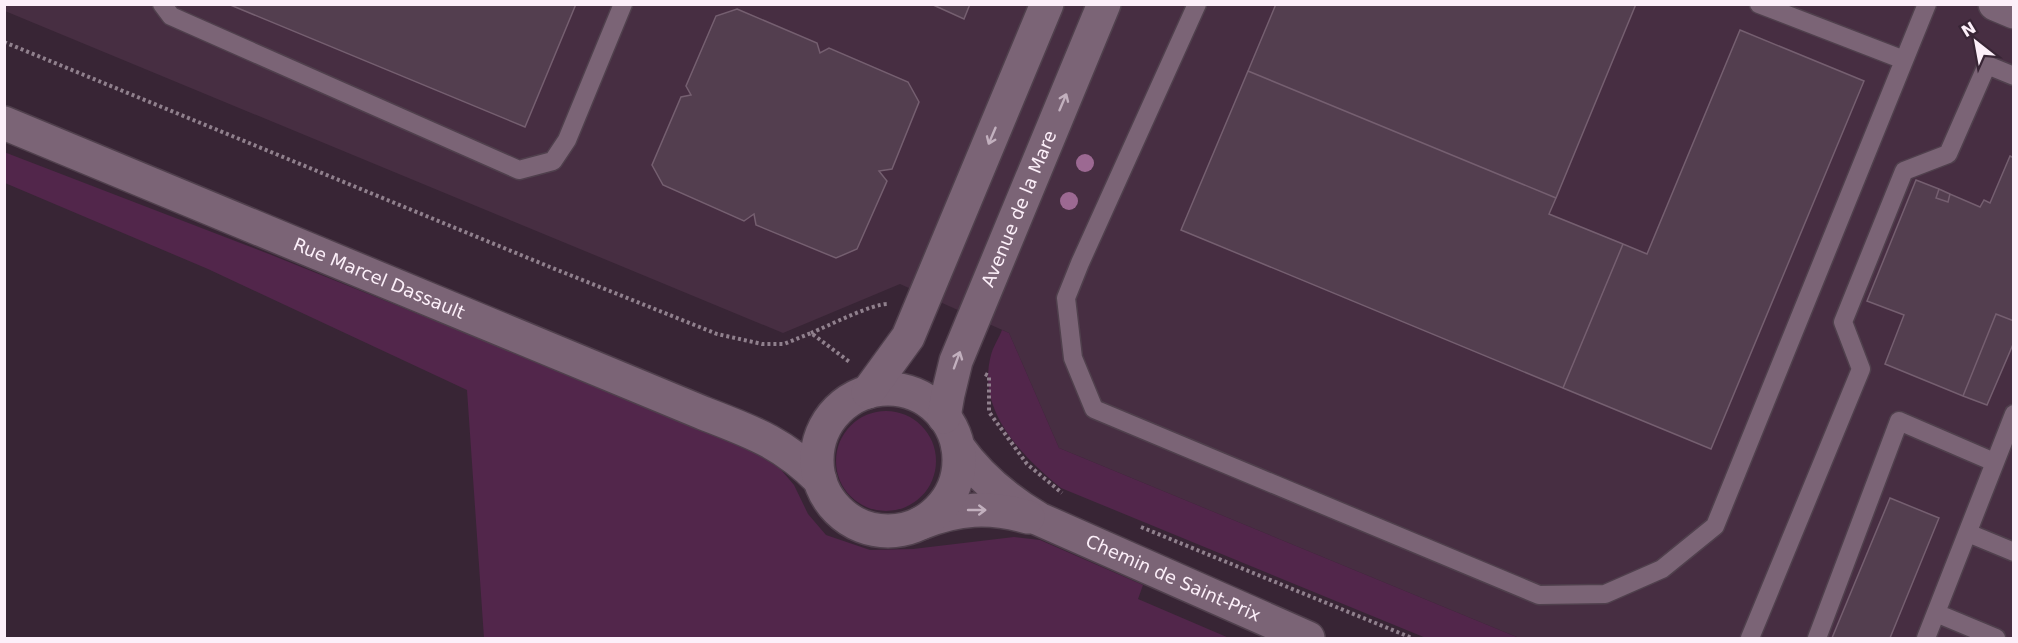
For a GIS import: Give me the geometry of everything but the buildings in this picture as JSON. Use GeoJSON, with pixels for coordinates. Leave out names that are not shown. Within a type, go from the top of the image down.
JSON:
{"type":"FeatureCollection","features":[{"type":"Feature","properties":{"kind":"street"},"geometry":{"type":"LineString","coordinates":[[863,380],[910,393],[929,402],[952,429],[958,447],[958,468],[950,494],[942,506],[921,523],[908,528],[887,531],[867,528],[854,523],[833,505],[820,480],[817,465],[820,441],[835,413],[847,403],[863,380],[908,337],[1047,4]]}},
{"type":"Feature","properties":{"kind":"street","name":"Avenue de la Mare"},"geometry":{"type":"LineString","coordinates":[[944,417],[949,385],[956,361],[1104,4]]}},
{"type":"Feature","properties":{"kind":"street"},"geometry":{"type":"LineString","coordinates":[[1995,4],[2013,12]]}},
{"type":"Feature","properties":{"kind":"street","name":"Rue Marcel Dassault"},"geometry":{"type":"LineString","coordinates":[[4,123],[754,433],[794,456],[820,480]]}},
{"type":"Feature","properties":{"kind":"street","name":"Rue Marcel Dassault"},"geometry":{"type":"LineString","coordinates":[[754,433],[798,429],[835,413]]}},
{"type":"Feature","properties":{"kind":"street","name":"Chemin de Saint-Prix"},"geometry":{"type":"LineString","coordinates":[[958,447],[987,482],[1017,506],[1039,519],[1308,639]]}},
{"type":"Feature","properties":{"kind":"street","name":"Chemin de Saint-Prix"},"geometry":{"type":"LineString","coordinates":[[921,523],[962,510],[997,510],[1039,519]]}},
{"type":"Feature","properties":{"kind":"lane"},"geometry":{"type":"LineString","coordinates":[[162,4],[171,16],[519,170],[553,161],[567,140],[624,4]]}},
{"type":"Feature","properties":{"kind":"lane"},"geometry":{"type":"LineString","coordinates":[[1759,4],[1904,60]]}},
{"type":"Feature","properties":{"kind":"lane"},"geometry":{"type":"LineString","coordinates":[[1195,5],[1066,298],[1073,358],[1094,409],[1539,595],[1605,594],[1662,569],[1715,526],[1927,4]]}},
{"type":"Feature","properties":{"kind":"lane"},"geometry":{"type":"LineString","coordinates":[[1750,639],[1861,369],[1843,322],[1904,171],[1948,154],[1987,65],[2013,76]]}},
{"type":"Feature","properties":{"kind":"lane"},"geometry":{"type":"LineString","coordinates":[[1926,639],[2013,414]]}},
{"type":"Feature","properties":{"kind":"lane"},"geometry":{"type":"LineString","coordinates":[[1817,639],[1899,420],[1994,462]]}},
{"type":"Feature","properties":{"kind":"lane"},"geometry":{"type":"LineString","coordinates":[[1968,533],[2013,552]]}},
{"type":"Feature","properties":{"kind":"lane"},"geometry":{"type":"LineString","coordinates":[[1936,613],[1996,639]]}},
{"type":"Feature","properties":{"kind":"path"},"geometry":{"type":"LineString","coordinates":[[4,42],[717,334],[762,344],[784,344],[885,304],[896,305]]}},
{"type":"Feature","properties":{"kind":"path"},"geometry":{"type":"LineString","coordinates":[[811,333],[863,380]]}},
{"type":"Feature","properties":{"kind":"path"},"geometry":{"type":"LineString","coordinates":[[982,373],[990,376],[989,412],[1027,464],[1061,493],[1072,497]]}},
{"type":"Feature","properties":{"kind":"path"},"geometry":{"type":"LineString","coordinates":[[1136,525],[1412,639]]}},
{"type":"Feature","properties":{"kind":"shaded area"},"geometry":{"type":"Polygon","coordinates":[[[4,5],[2013,5],[2013,638],[1519,638],[1059,448],[1009,333],[900,284],[783,333],[5,11],[4,5]]]}},
{"type":"Feature","properties":{"kind":"shaded area"},"geometry":{"type":"Polygon","coordinates":[[[4,152],[269,254],[743,445],[777,465],[794,485],[808,514],[826,535],[870,550],[913,549],[1014,537],[1040,540],[1143,585],[1138,599],[1229,638],[484,638],[467,390],[208,269],[5,183],[4,152]]]}},
{"type":"Feature","properties":{"kind":"shaded area"},"geometry":{"type":"Polygon","coordinates":[[[1002,330],[1009,333],[1059,448],[1519,638],[1426,638],[1061,488],[1018,447],[996,413],[990,395],[988,375],[992,352],[1002,330]]]}},
{"type":"Feature","properties":{"kind":"shaded area"},"geometry":{"type":"Polygon","coordinates":[[[886,411],[905,415],[921,426],[932,442],[936,461],[932,480],[921,496],[905,507],[886,511],[867,507],[851,496],[840,480],[836,461],[840,442],[851,426],[867,415],[886,411]]]}}]}
